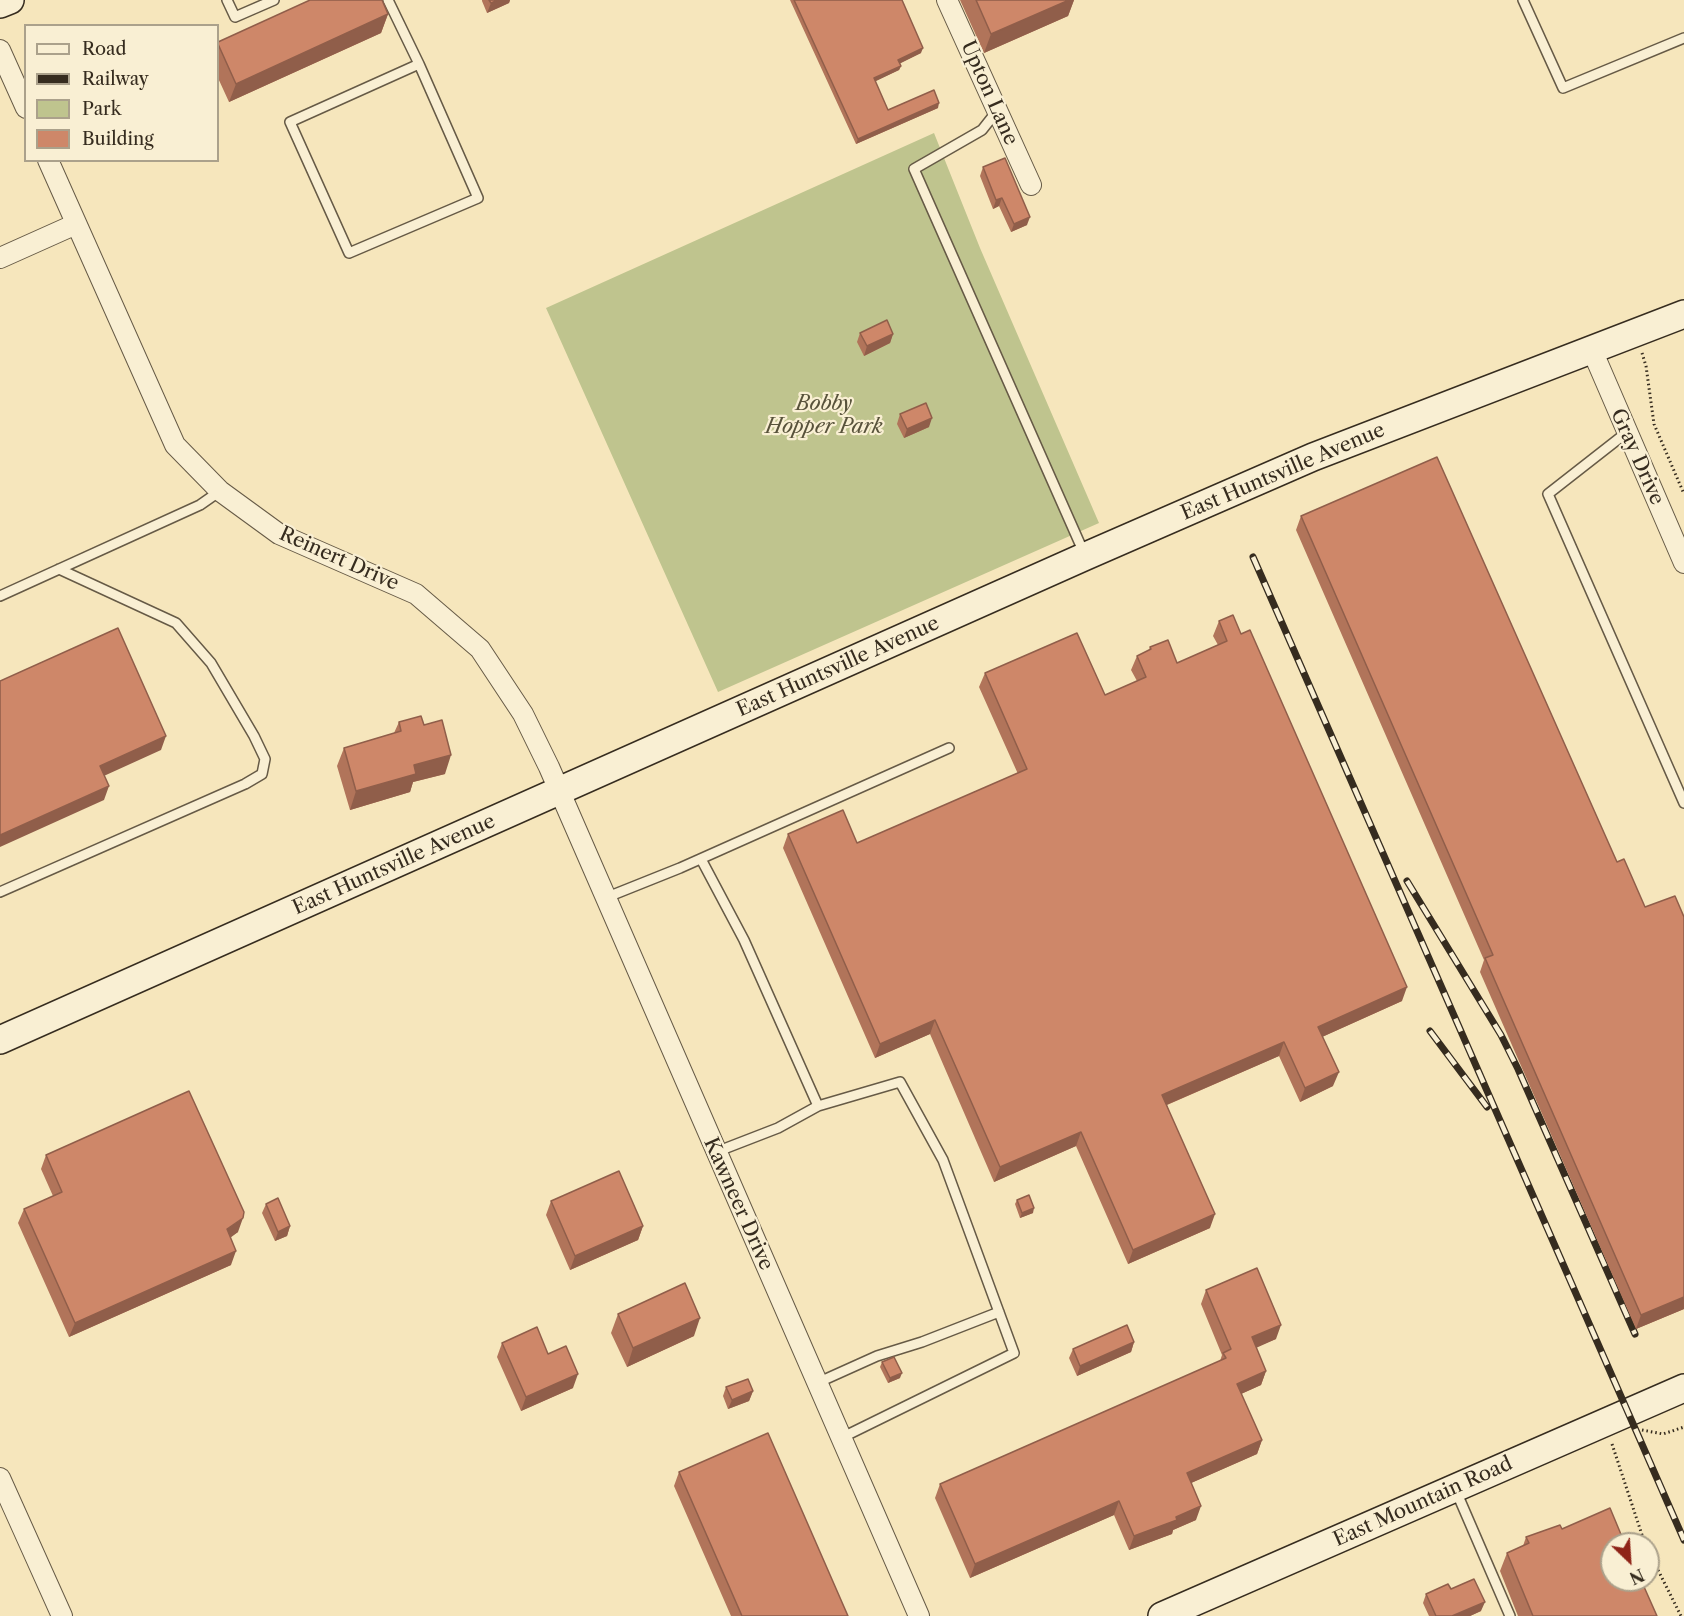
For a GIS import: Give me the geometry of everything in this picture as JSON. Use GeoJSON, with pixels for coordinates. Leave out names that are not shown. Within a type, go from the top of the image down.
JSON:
{"type":"FeatureCollection","features":[{"type":"Feature","properties":{"kind":"main road"},"geometry":{"type":"LineString","coordinates":[[0,4],[10,0]]}},
{"type":"Feature","properties":{"kind":"main road","name":"East Huntsville Avenue"},"geometry":{"type":"LineString","coordinates":[[0,1040],[1313,457],[1684,314]]}},
{"type":"Feature","properties":{"kind":"main road","name":"East Mountain Road"},"geometry":{"type":"LineString","coordinates":[[1162,1616],[1684,1388]]}},
{"type":"Feature","properties":{"kind":"street","name":"Upton Lane"},"geometry":{"type":"LineString","coordinates":[[947,0],[1031,185]]}},
{"type":"Feature","properties":{"kind":"street"},"geometry":{"type":"LineString","coordinates":[[0,50],[24,104]]}},
{"type":"Feature","properties":{"kind":"street","name":"Reinert Drive"},"geometry":{"type":"LineString","coordinates":[[49,162],[175,445],[220,491],[279,534],[416,594],[480,649],[523,714],[558,792]]}},
{"type":"Feature","properties":{"kind":"street"},"geometry":{"type":"LineString","coordinates":[[0,258],[76,224]]}},
{"type":"Feature","properties":{"kind":"street","name":"Gray Drive"},"geometry":{"type":"LineString","coordinates":[[1592,350],[1684,563]]}},
{"type":"Feature","properties":{"kind":"street","name":"Kawneer Drive"},"geometry":{"type":"LineString","coordinates":[[558,792],[919,1616]]}},
{"type":"Feature","properties":{"kind":"street"},"geometry":{"type":"LineString","coordinates":[[0,1478],[62,1616]]}},
{"type":"Feature","properties":{"kind":"lane"},"geometry":{"type":"LineString","coordinates":[[227,0],[235,17],[274,0]]}},
{"type":"Feature","properties":{"kind":"lane"},"geometry":{"type":"LineString","coordinates":[[388,0],[419,64],[478,198],[349,253],[290,122],[419,64]]}},
{"type":"Feature","properties":{"kind":"lane"},"geometry":{"type":"LineString","coordinates":[[1523,0],[1563,88],[1684,38]]}},
{"type":"Feature","properties":{"kind":"lane"},"geometry":{"type":"LineString","coordinates":[[997,111],[982,130],[914,169],[1086,556]]}},
{"type":"Feature","properties":{"kind":"lane"},"geometry":{"type":"LineString","coordinates":[[1626,433],[1548,494],[1684,803]]}},
{"type":"Feature","properties":{"kind":"lane"},"geometry":{"type":"LineString","coordinates":[[0,596],[200,505],[220,491]]}},
{"type":"Feature","properties":{"kind":"lane"},"geometry":{"type":"LineString","coordinates":[[0,892],[245,784],[262,774],[265,759],[211,663],[176,623],[59,569]]}},
{"type":"Feature","properties":{"kind":"lane"},"geometry":{"type":"LineString","coordinates":[[605,898],[701,859],[949,748]]}},
{"type":"Feature","properties":{"kind":"lane"},"geometry":{"type":"LineString","coordinates":[[701,859],[744,940],[818,1106]]}},
{"type":"Feature","properties":{"kind":"lane"},"geometry":{"type":"LineString","coordinates":[[716,1152],[778,1128],[818,1106],[900,1082],[943,1160],[1014,1353],[841,1437]]}},
{"type":"Feature","properties":{"kind":"lane"},"geometry":{"type":"LineString","coordinates":[[817,1383],[877,1356],[922,1342],[999,1312]]}},
{"type":"Feature","properties":{"kind":"lane"},"geometry":{"type":"LineString","coordinates":[[1455,1488],[1510,1616]]}},
{"type":"Feature","properties":{"kind":"path"},"geometry":{"type":"LineString","coordinates":[[1634,333],[1646,366],[1654,424],[1684,494]]}},
{"type":"Feature","properties":{"kind":"path"},"geometry":{"type":"LineString","coordinates":[[1635,1431],[1640,1429],[1663,1434],[1684,1427]]}},
{"type":"Feature","properties":{"kind":"path"},"geometry":{"type":"LineString","coordinates":[[1613,1442],[1614,1456],[1641,1532]]}},
{"type":"Feature","properties":{"kind":"path"},"geometry":{"type":"LineString","coordinates":[[1660,1574],[1681,1616]]}},
{"type":"Feature","properties":{"kind":"green space","name":"Bobby Hopper Park"},"geometry":{"type":"Polygon","coordinates":[[[934,133],[980,248],[1099,523],[718,692],[546,308],[934,133]]]}},
{"type":"Feature","properties":{"kind":"building"},"geometry":{"type":"Polygon","coordinates":[[[310,0],[382,0],[388,14],[236,84],[219,42],[310,0]]]}},
{"type":"Feature","properties":{"kind":"building"},"geometry":{"type":"Polygon","coordinates":[[[794,0],[902,0],[923,48],[898,60],[901,66],[874,78],[888,110],[934,90],[939,103],[858,139],[794,0]]]}},
{"type":"Feature","properties":{"kind":"building"},"geometry":{"type":"Polygon","coordinates":[[[976,0],[1069,0],[991,34],[976,0]]]}},
{"type":"Feature","properties":{"kind":"building"},"geometry":{"type":"Polygon","coordinates":[[[1005,158],[1030,217],[1014,224],[1002,198],[996,200],[983,167],[1005,158]]]}},
{"type":"Feature","properties":{"kind":"building"},"geometry":{"type":"Polygon","coordinates":[[[887,320],[893,334],[867,346],[860,333],[887,320]]]}},
{"type":"Feature","properties":{"kind":"building"},"geometry":{"type":"Polygon","coordinates":[[[926,403],[932,418],[907,429],[900,414],[926,403]]]}},
{"type":"Feature","properties":{"kind":"building"},"geometry":{"type":"Polygon","coordinates":[[[1437,457],[1617,862],[1624,859],[1645,907],[1675,896],[1684,917],[1684,1297],[1641,1315],[1485,958],[1493,955],[1301,516],[1437,457]]]}},
{"type":"Feature","properties":{"kind":"building"},"geometry":{"type":"Polygon","coordinates":[[[1233,615],[1241,634],[1250,630],[1407,987],[1318,1027],[1339,1072],[1305,1088],[1284,1042],[1162,1095],[1215,1214],[1133,1250],[1081,1132],[1000,1167],[935,1020],[880,1044],[788,834],[843,810],[857,843],[1027,769],[985,673],[1077,633],[1105,695],[1146,677],[1137,656],[1151,649],[1150,647],[1168,640],[1177,663],[1227,641],[1219,621],[1233,615]]]}},
{"type":"Feature","properties":{"kind":"building"},"geometry":{"type":"Polygon","coordinates":[[[118,628],[166,736],[100,766],[109,786],[0,835],[0,681],[118,628]]]}},
{"type":"Feature","properties":{"kind":"building"},"geometry":{"type":"Polygon","coordinates":[[[421,716],[424,725],[442,720],[451,755],[414,765],[416,774],[356,791],[344,748],[401,731],[399,722],[421,716]]]}},
{"type":"Feature","properties":{"kind":"building"},"geometry":{"type":"Polygon","coordinates":[[[189,1091],[244,1212],[243,1218],[227,1229],[236,1251],[75,1323],[24,1209],[62,1192],[46,1155],[189,1091]]]}},
{"type":"Feature","properties":{"kind":"building"},"geometry":{"type":"Polygon","coordinates":[[[619,1171],[643,1226],[575,1256],[551,1201],[619,1171]]]}},
{"type":"Feature","properties":{"kind":"building"},"geometry":{"type":"Polygon","coordinates":[[[1029,1195],[1034,1208],[1022,1213],[1017,1200],[1029,1195]]]}},
{"type":"Feature","properties":{"kind":"building"},"geometry":{"type":"Polygon","coordinates":[[[278,1198],[290,1226],[278,1232],[266,1204],[278,1198]]]}},
{"type":"Feature","properties":{"kind":"building"},"geometry":{"type":"Polygon","coordinates":[[[1257,1268],[1281,1325],[1252,1337],[1266,1371],[1237,1384],[1262,1440],[1187,1473],[1201,1506],[1176,1517],[1177,1520],[1134,1536],[1119,1501],[975,1564],[940,1484],[1226,1358],[1223,1353],[1231,1349],[1206,1290],[1257,1268]]]}},
{"type":"Feature","properties":{"kind":"building"},"geometry":{"type":"Polygon","coordinates":[[[685,1283],[700,1318],[633,1348],[618,1314],[685,1283]]]}},
{"type":"Feature","properties":{"kind":"building"},"geometry":{"type":"Polygon","coordinates":[[[1127,1325],[1134,1342],[1080,1366],[1073,1349],[1127,1325]]]}},
{"type":"Feature","properties":{"kind":"building"},"geometry":{"type":"Polygon","coordinates":[[[537,1327],[548,1354],[566,1346],[578,1374],[526,1397],[502,1343],[537,1327]]]}},
{"type":"Feature","properties":{"kind":"building"},"geometry":{"type":"Polygon","coordinates":[[[894,1357],[902,1373],[890,1378],[882,1362],[894,1357]]]}},
{"type":"Feature","properties":{"kind":"building"},"geometry":{"type":"Polygon","coordinates":[[[748,1379],[753,1391],[732,1400],[726,1387],[748,1379]]]}},
{"type":"Feature","properties":{"kind":"building"},"geometry":{"type":"Polygon","coordinates":[[[768,1433],[848,1616],[742,1616],[679,1472],[768,1433]]]}},
{"type":"Feature","properties":{"kind":"building"},"geometry":{"type":"Polygon","coordinates":[[[1610,1508],[1620,1532],[1600,1532],[1600,1592],[1646,1592],[1657,1616],[1533,1616],[1507,1553],[1529,1543],[1526,1537],[1560,1525],[1562,1529],[1610,1508]]]}},
{"type":"Feature","properties":{"kind":"building"},"geometry":{"type":"Polygon","coordinates":[[[1474,1579],[1485,1602],[1452,1616],[1436,1616],[1426,1594],[1448,1584],[1451,1589],[1474,1579]]]}},
{"type":"Feature","properties":{"kind":"railway"},"geometry":{"type":"LineString","coordinates":[[1253,557],[1684,1540]]}},
{"type":"Feature","properties":{"kind":"railway"},"geometry":{"type":"LineString","coordinates":[[1407,881],[1501,1035],[1635,1334]]}},
{"type":"Feature","properties":{"kind":"railway"},"geometry":{"type":"LineString","coordinates":[[1430,1031],[1487,1107]]}}]}
